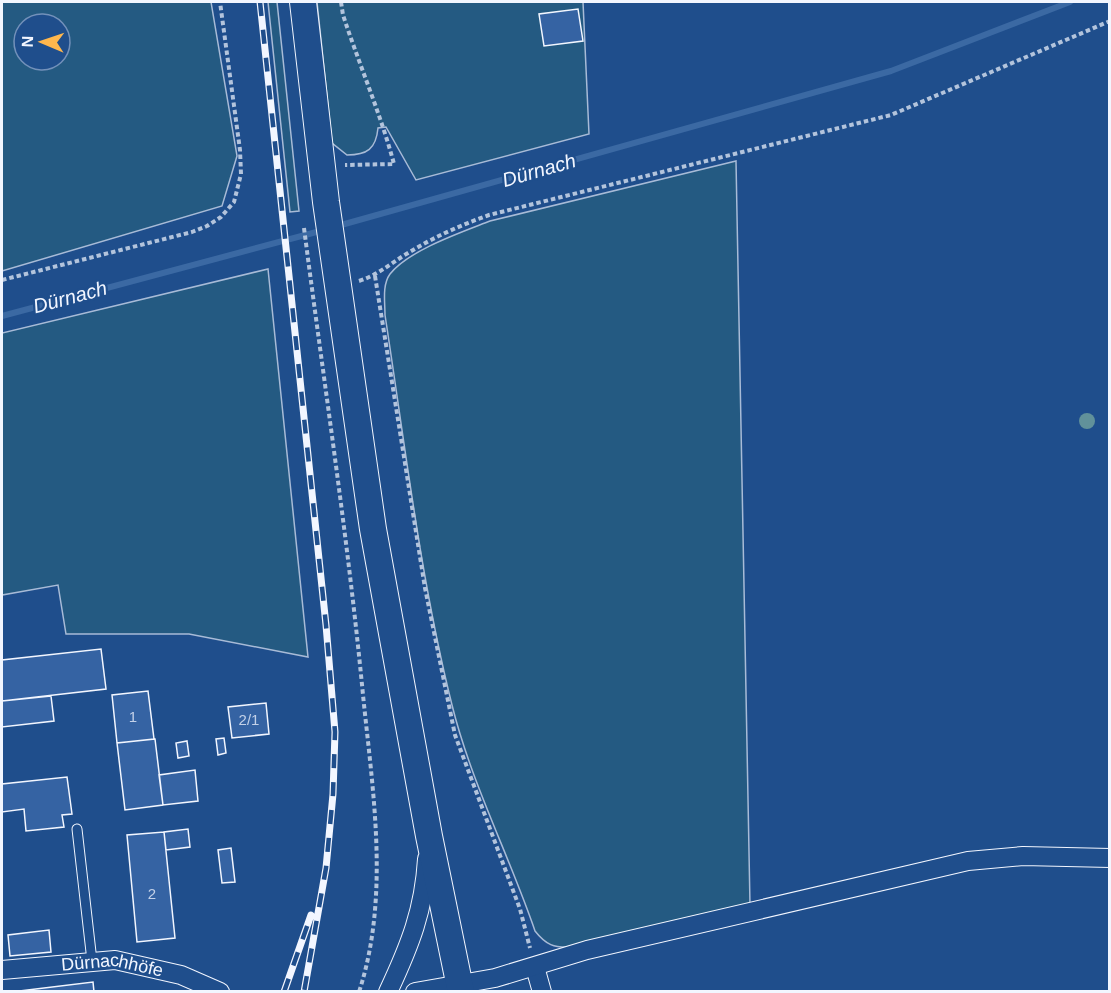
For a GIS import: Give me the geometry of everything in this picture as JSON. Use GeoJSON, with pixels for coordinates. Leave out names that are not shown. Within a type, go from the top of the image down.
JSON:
{"type":"FeatureCollection","features":[{"type":"Feature","properties":{"kind":"main road"},"geometry":{"type":"LineString","coordinates":[[303,2],[326,202],[373,529],[429,836],[460,988]]}},
{"type":"Feature","properties":{"kind":"street"},"geometry":{"type":"LineString","coordinates":[[388,992],[418,922],[425,892],[429,836]]}},
{"type":"Feature","properties":{"kind":"street"},"geometry":{"type":"LineString","coordinates":[[415,992],[460,988],[599,947],[968,861],[1023,856],[1110,858]]}},
{"type":"Feature","properties":{"kind":"street","name":"Dürnachhöfe"},"geometry":{"type":"LineString","coordinates":[[2,970],[115,960],[181,975],[220,992]]}},
{"type":"Feature","properties":{"kind":"street"},"geometry":{"type":"LineString","coordinates":[[535,967],[542,992]]}},
{"type":"Feature","properties":{"kind":"lane"},"geometry":{"type":"LineString","coordinates":[[76,829],[92,961]]}},
{"type":"Feature","properties":{"kind":"path"},"geometry":{"type":"LineString","coordinates":[[2,280],[192,232],[221,217],[234,202],[241,174],[240,150],[220,2]]}},
{"type":"Feature","properties":{"kind":"path"},"geometry":{"type":"LineString","coordinates":[[322,165],[394,164],[386,132],[369,95],[343,15],[341,2]]}},
{"type":"Feature","properties":{"kind":"path"},"geometry":{"type":"LineString","coordinates":[[535,967],[520,909],[455,735],[425,588],[375,276],[407,253],[458,226],[489,215],[891,115],[1110,21]]}},
{"type":"Feature","properties":{"kind":"path"},"geometry":{"type":"LineString","coordinates":[[303,220],[356,618],[376,820],[375,916],[370,957],[359,992]]}},
{"type":"Feature","properties":{"kind":"shaded area"},"geometry":{"type":"Polygon","coordinates":[[[2,2],[211,2],[237,156],[222,206],[2,271],[2,2]]]}},
{"type":"Feature","properties":{"kind":"shaded area"},"geometry":{"type":"Polygon","coordinates":[[[268,2],[277,2],[299,211],[290,212],[268,2]]]}},
{"type":"Feature","properties":{"kind":"shaded area"},"geometry":{"type":"Polygon","coordinates":[[[317,2],[583,2],[589,134],[416,180],[386,127],[378,128],[373,146],[365,152],[347,155],[332,143],[317,2]]]}},
{"type":"Feature","properties":{"kind":"shaded area"},"geometry":{"type":"Polygon","coordinates":[[[736,161],[750,905],[571,947],[555,946],[543,940],[535,931],[469,762],[452,705],[431,608],[414,510],[385,315],[387,278],[410,257],[451,236],[490,221],[736,161]]]}},
{"type":"Feature","properties":{"kind":"shaded area"},"geometry":{"type":"Polygon","coordinates":[[[268,269],[308,657],[189,634],[66,634],[58,585],[2,595],[2,333],[268,269]]]}},
{"type":"Feature","properties":{"kind":"building"},"geometry":{"type":"Polygon","coordinates":[[[578,9],[583,41],[544,46],[539,14],[578,9]]]}},
{"type":"Feature","properties":{"kind":"building"},"geometry":{"type":"Polygon","coordinates":[[[101,649],[106,689],[2,701],[2,660],[101,649]]]}},
{"type":"Feature","properties":{"kind":"building"},"geometry":{"type":"Polygon","coordinates":[[[148,691],[154,739],[117,743],[112,695],[148,691]]]}},
{"type":"Feature","properties":{"kind":"building"},"geometry":{"type":"Polygon","coordinates":[[[51,696],[54,721],[2,727],[2,701],[51,696]]]}},
{"type":"Feature","properties":{"kind":"building"},"geometry":{"type":"Polygon","coordinates":[[[266,703],[269,734],[232,738],[228,707],[266,703]]]}},
{"type":"Feature","properties":{"kind":"building"},"geometry":{"type":"Polygon","coordinates":[[[224,738],[226,753],[218,755],[216,739],[224,738]]]}},
{"type":"Feature","properties":{"kind":"building"},"geometry":{"type":"Polygon","coordinates":[[[155,739],[163,805],[125,810],[117,743],[155,739]]]}},
{"type":"Feature","properties":{"kind":"building"},"geometry":{"type":"Polygon","coordinates":[[[187,741],[189,756],[178,758],[176,743],[187,741]]]}},
{"type":"Feature","properties":{"kind":"building"},"geometry":{"type":"Polygon","coordinates":[[[195,770],[198,801],[163,805],[159,775],[195,770]]]}},
{"type":"Feature","properties":{"kind":"building"},"geometry":{"type":"Polygon","coordinates":[[[67,777],[72,814],[62,815],[64,827],[26,831],[24,809],[2,812],[2,784],[67,777]]]}},
{"type":"Feature","properties":{"kind":"building"},"geometry":{"type":"Polygon","coordinates":[[[188,829],[190,847],[166,850],[164,832],[188,829]]]}},
{"type":"Feature","properties":{"kind":"building"},"geometry":{"type":"Polygon","coordinates":[[[164,832],[175,938],[137,942],[127,835],[164,832]]]}},
{"type":"Feature","properties":{"kind":"building"},"geometry":{"type":"Polygon","coordinates":[[[231,848],[235,882],[222,883],[218,850],[231,848]]]}},
{"type":"Feature","properties":{"kind":"building"},"geometry":{"type":"Polygon","coordinates":[[[49,930],[51,952],[10,956],[8,935],[49,930]]]}},
{"type":"Feature","properties":{"kind":"building"},"geometry":{"type":"Polygon","coordinates":[[[93,982],[94,992],[11,992],[93,982]]]}},
{"type":"Feature","properties":{"kind":"waterway","name":"Dürnach"},"geometry":{"type":"LineString","coordinates":[[334,227],[891,71],[1070,2]]}},
{"type":"Feature","properties":{"kind":"waterway","name":"Dürnach"},"geometry":{"type":"LineString","coordinates":[[2,316],[324,230]]}},
{"type":"Feature","properties":{"kind":"railway"},"geometry":{"type":"LineString","coordinates":[[260,2],[326,625],[335,732],[333,794],[326,868],[304,992]]}},
{"type":"Feature","properties":{"kind":"railway"},"geometry":{"type":"LineString","coordinates":[[284,992],[311,915]]}}]}
